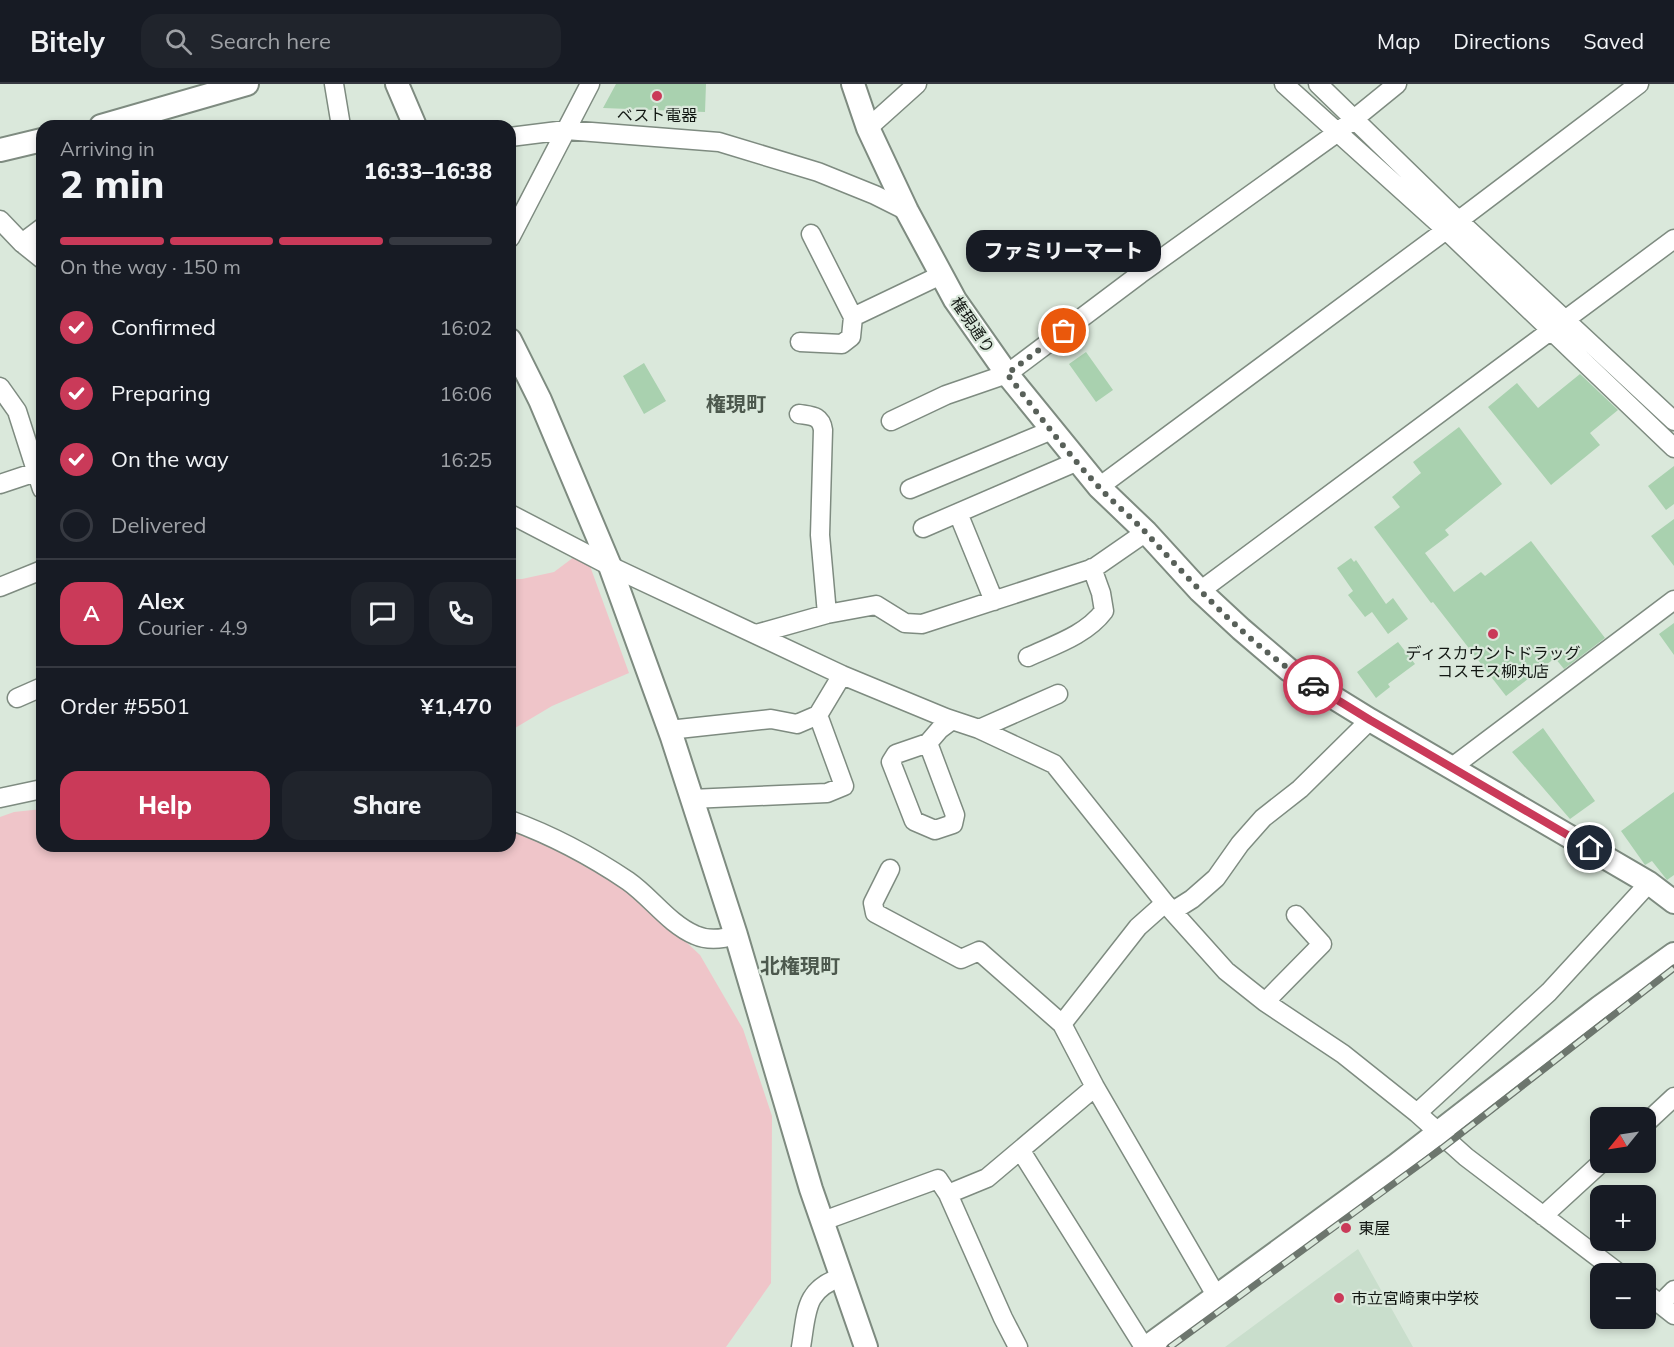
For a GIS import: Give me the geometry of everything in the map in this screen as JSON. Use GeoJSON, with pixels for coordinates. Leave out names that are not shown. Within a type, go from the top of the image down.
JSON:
{"type":"FeatureCollection","features":[{"type":"Feature","properties":{"kind":"street"},"geometry":{"type":"LineString","coordinates":[[122,120],[246,84]]}},
{"type":"Feature","properties":{"kind":"street"},"geometry":{"type":"LineString","coordinates":[[334,84],[340,120]]}},
{"type":"Feature","properties":{"kind":"street"},"geometry":{"type":"LineString","coordinates":[[397,84],[412,120]]}},
{"type":"Feature","properties":{"kind":"street"},"geometry":{"type":"LineString","coordinates":[[516,226],[590,84]]}},
{"type":"Feature","properties":{"kind":"street","name":"権現通り"},"geometry":{"type":"LineString","coordinates":[[853,84],[868,128],[906,211],[955,300],[1007,374],[1099,488],[1146,532],[1200,591],[1240,629],[1290,670],[1370,720],[1649,883],[1674,902]]}},
{"type":"Feature","properties":{"kind":"street"},"geometry":{"type":"LineString","coordinates":[[868,128],[916,84]]}},
{"type":"Feature","properties":{"kind":"street"},"geometry":{"type":"LineString","coordinates":[[1284,84],[1338,132],[1566,319],[1674,421]]}},
{"type":"Feature","properties":{"kind":"street"},"geometry":{"type":"LineString","coordinates":[[1318,84],[1354,118],[1550,331],[1674,448]]}},
{"type":"Feature","properties":{"kind":"street"},"geometry":{"type":"LineString","coordinates":[[891,421],[946,395],[1007,374],[1140,274],[1338,132],[1396,84]]}},
{"type":"Feature","properties":{"kind":"street"},"geometry":{"type":"LineString","coordinates":[[1099,488],[1639,84]]}},
{"type":"Feature","properties":{"kind":"street"},"geometry":{"type":"LineString","coordinates":[[516,136],[566,130],[719,142],[818,172],[906,211]]}},
{"type":"Feature","properties":{"kind":"street"},"geometry":{"type":"LineString","coordinates":[[0,150],[36,141]]}},
{"type":"Feature","properties":{"kind":"street"},"geometry":{"type":"LineString","coordinates":[[0,220],[36,254]]}},
{"type":"Feature","properties":{"kind":"street"},"geometry":{"type":"LineString","coordinates":[[22,243],[36,232]]}},
{"type":"Feature","properties":{"kind":"street"},"geometry":{"type":"LineString","coordinates":[[800,342],[842,344],[850,337],[853,317],[811,234]]}},
{"type":"Feature","properties":{"kind":"street"},"geometry":{"type":"LineString","coordinates":[[1200,591],[1674,240]]}},
{"type":"Feature","properties":{"kind":"street"},"geometry":{"type":"LineString","coordinates":[[853,317],[941,275]]}},
{"type":"Feature","properties":{"kind":"street"},"geometry":{"type":"LineString","coordinates":[[516,352],[540,400],[610,566],[669,730],[736,935],[773,1064],[823,1221],[866,1347]]}},
{"type":"Feature","properties":{"kind":"street"},"geometry":{"type":"LineString","coordinates":[[0,387],[17,411],[36,471]]}},
{"type":"Feature","properties":{"kind":"street"},"geometry":{"type":"LineString","coordinates":[[799,414],[816,416],[822,422],[820,535],[827,614]]}},
{"type":"Feature","properties":{"kind":"street"},"geometry":{"type":"LineString","coordinates":[[910,489],[1052,430]]}},
{"type":"Feature","properties":{"kind":"street"},"geometry":{"type":"LineString","coordinates":[[923,528],[1077,461]]}},
{"type":"Feature","properties":{"kind":"street"},"geometry":{"type":"LineString","coordinates":[[0,484],[36,481]]}},
{"type":"Feature","properties":{"kind":"street"},"geometry":{"type":"LineString","coordinates":[[958,513],[994,601]]}},
{"type":"Feature","properties":{"kind":"street"},"geometry":{"type":"LineString","coordinates":[[516,517],[610,566],[842,675],[979,729],[1054,764],[1169,907],[1226,970],[1265,1002],[1343,1054],[1440,1132],[1466,1157],[1605,1263]]}},
{"type":"Feature","properties":{"kind":"street"},"geometry":{"type":"LineString","coordinates":[[756,634],[827,614],[876,605],[905,623],[922,624],[1092,568],[1146,532]]}},
{"type":"Feature","properties":{"kind":"street"},"geometry":{"type":"LineString","coordinates":[[1028,657],[1068,639],[1095,623],[1104,612],[1101,593],[1092,568]]}},
{"type":"Feature","properties":{"kind":"street"},"geometry":{"type":"LineString","coordinates":[[0,588],[36,573]]}},
{"type":"Feature","properties":{"kind":"street"},"geometry":{"type":"LineString","coordinates":[[1451,768],[1674,600]]}},
{"type":"Feature","properties":{"kind":"street"},"geometry":{"type":"LineString","coordinates":[[669,730],[771,718],[797,724],[818,715],[842,675]]}},
{"type":"Feature","properties":{"kind":"street"},"geometry":{"type":"LineString","coordinates":[[17,698],[36,690]]}},
{"type":"Feature","properties":{"kind":"street"},"geometry":{"type":"LineString","coordinates":[[979,729],[1058,694]]}},
{"type":"Feature","properties":{"kind":"street"},"geometry":{"type":"LineString","coordinates":[[691,799],[827,793],[844,786],[818,715]]}},
{"type":"Feature","properties":{"kind":"street"},"geometry":{"type":"LineString","coordinates":[[928,743],[955,815],[953,824],[935,830],[914,821],[891,762],[896,754],[928,743],[940,729],[952,720]]}},
{"type":"Feature","properties":{"kind":"street"},"geometry":{"type":"LineString","coordinates":[[1062,1024],[1138,927],[1169,907],[1192,899],[1216,878],[1240,844],[1263,818],[1300,789],[1370,720]]}},
{"type":"Feature","properties":{"kind":"street"},"geometry":{"type":"LineString","coordinates":[[0,798],[36,790]]}},
{"type":"Feature","properties":{"kind":"street"},"geometry":{"type":"LineString","coordinates":[[516,822],[540,830],[628,881],[695,935],[710,939],[725,939],[736,935]]}},
{"type":"Feature","properties":{"kind":"street"},"geometry":{"type":"LineString","coordinates":[[890,869],[873,903],[875,913],[961,959],[979,951],[1062,1024],[1095,1087],[1217,1297]]}},
{"type":"Feature","properties":{"kind":"street"},"geometry":{"type":"LineString","coordinates":[[1417,1113],[1549,992],[1649,883]]}},
{"type":"Feature","properties":{"kind":"street"},"geometry":{"type":"LineString","coordinates":[[1265,1002],[1322,944],[1296,915]]}},
{"type":"Feature","properties":{"kind":"street"},"geometry":{"type":"LineString","coordinates":[[1021,1151],[1146,1347],[1440,1132],[1600,1007],[1674,954]]}},
{"type":"Feature","properties":{"kind":"street"},"geometry":{"type":"LineString","coordinates":[[948,1194],[987,1178],[1095,1087]]}},
{"type":"Feature","properties":{"kind":"street"},"geometry":{"type":"LineString","coordinates":[[1656,1114],[1674,1097]]}},
{"type":"Feature","properties":{"kind":"street"},"geometry":{"type":"LineString","coordinates":[[1543,1216],[1590,1173]]}},
{"type":"Feature","properties":{"kind":"street"},"geometry":{"type":"LineString","coordinates":[[823,1221],[938,1179],[948,1194],[1018,1347]]}},
{"type":"Feature","properties":{"kind":"street"},"geometry":{"type":"LineString","coordinates":[[801,1347],[808,1306],[816,1290],[826,1282],[842,1277]]}},
{"type":"Feature","properties":{"kind":"street"},"geometry":{"type":"LineString","coordinates":[[1660,1304],[1674,1290]]}},
{"type":"Feature","properties":{"kind":"shaded area"},"geometry":{"type":"Polygon","coordinates":[[[574,557],[590,566],[629,673],[552,706],[516,727],[516,579],[554,572],[574,557]]]}},
{"type":"Feature","properties":{"kind":"shaded area"},"geometry":{"type":"Polygon","coordinates":[[[36,810],[36,852],[516,852],[516,830],[565,853],[635,894],[700,955],[743,1029],[772,1116],[771,1283],[726,1347],[0,1347],[0,817],[14,812],[36,810]]]}},
{"type":"Feature","properties":{"kind":"shaded area","name":"市立宮崎東中学校"},"geometry":{"type":"Polygon","coordinates":[[[1358,1249],[1413,1347],[1225,1347],[1358,1249]]]}},
{"type":"Feature","properties":{"kind":"building","name":"ベスト電器"},"geometry":{"type":"Polygon","coordinates":[[[616,84],[706,84],[705,112],[603,108],[616,84]]]}},
{"type":"Feature","properties":{"kind":"building"},"geometry":{"type":"Polygon","coordinates":[[[1086,352],[1113,390],[1096,402],[1069,364],[1086,352]]]}},
{"type":"Feature","properties":{"kind":"building"},"geometry":{"type":"Polygon","coordinates":[[[644,363],[666,401],[644,414],[623,376],[644,363]]]}},
{"type":"Feature","properties":{"kind":"building"},"geometry":{"type":"Polygon","coordinates":[[[1580,374],[1618,410],[1590,433],[1600,445],[1551,485],[1488,407],[1517,383],[1538,408],[1580,374]]]}},
{"type":"Feature","properties":{"kind":"building"},"geometry":{"type":"Polygon","coordinates":[[[1459,427],[1502,484],[1445,530],[1449,535],[1425,553],[1454,592],[1481,572],[1485,576],[1531,541],[1605,638],[1564,669],[1555,658],[1506,696],[1433,602],[1431,603],[1374,527],[1400,507],[1392,497],[1421,473],[1413,462],[1459,427]]]}},
{"type":"Feature","properties":{"kind":"building"},"geometry":{"type":"Polygon","coordinates":[[[1674,466],[1674,504],[1666,510],[1648,486],[1674,466]]]}},
{"type":"Feature","properties":{"kind":"building"},"geometry":{"type":"Polygon","coordinates":[[[1674,519],[1674,566],[1651,536],[1674,519]]]}},
{"type":"Feature","properties":{"kind":"building"},"geometry":{"type":"Polygon","coordinates":[[[1351,558],[1354,562],[1356,560],[1386,604],[1393,598],[1408,619],[1388,634],[1372,612],[1365,617],[1348,595],[1353,591],[1337,568],[1351,558]]]}},
{"type":"Feature","properties":{"kind":"building"},"geometry":{"type":"Polygon","coordinates":[[[1674,623],[1674,655],[1659,634],[1674,623]]]}},
{"type":"Feature","properties":{"kind":"building"},"geometry":{"type":"Polygon","coordinates":[[[1398,642],[1415,664],[1388,684],[1390,687],[1376,698],[1357,672],[1398,642]]]}},
{"type":"Feature","properties":{"kind":"building"},"geometry":{"type":"Polygon","coordinates":[[[1543,728],[1595,801],[1570,819],[1512,752],[1543,728]]]}},
{"type":"Feature","properties":{"kind":"building"},"geometry":{"type":"Polygon","coordinates":[[[1674,792],[1674,875],[1667,880],[1652,861],[1645,865],[1621,831],[1674,792]]]}},
{"type":"Feature","properties":{"kind":"railway"},"geometry":{"type":"LineString","coordinates":[[1170,1347],[1441,1149],[1674,968]]}},
{"type":"Feature","properties":{"kind":"way so far"},"geometry":{"type":"LineString","coordinates":[[1064,331],[1007,374],[1099,488],[1146,532],[1200,591],[1240,629],[1290,670],[1313,685]]}},
{"type":"Feature","properties":{"kind":"place","name":"ベスト電器"},"geometry":{"type":"Point","coordinates":[657,96]}},
{"type":"Feature","properties":{"kind":"place","name":"ファミリーマート"},"geometry":{"type":"Point","coordinates":[1064,331]}},
{"type":"Feature","properties":{"kind":"place","name":"ディスカウントドラッグ コスモス柳丸店"},"geometry":{"type":"Point","coordinates":[1493,634]}},
{"type":"Feature","properties":{"kind":"place","name":"東屋"},"geometry":{"type":"Point","coordinates":[1346,1228]}},
{"type":"Feature","properties":{"kind":"place","name":"市立宮崎東中学校"},"geometry":{"type":"Point","coordinates":[1339,1298]}},
{"type":"Feature","properties":{"kind":"district","name":"権現町"},"geometry":{"type":"Point","coordinates":[736,403]}},
{"type":"Feature","properties":{"kind":"district","name":"北権現町"},"geometry":{"type":"Point","coordinates":[800,965]}},
{"type":"Feature","properties":{"kind":"route"},"geometry":{"type":"LineString","coordinates":[[1313,685],[1590,848]]}}]}
